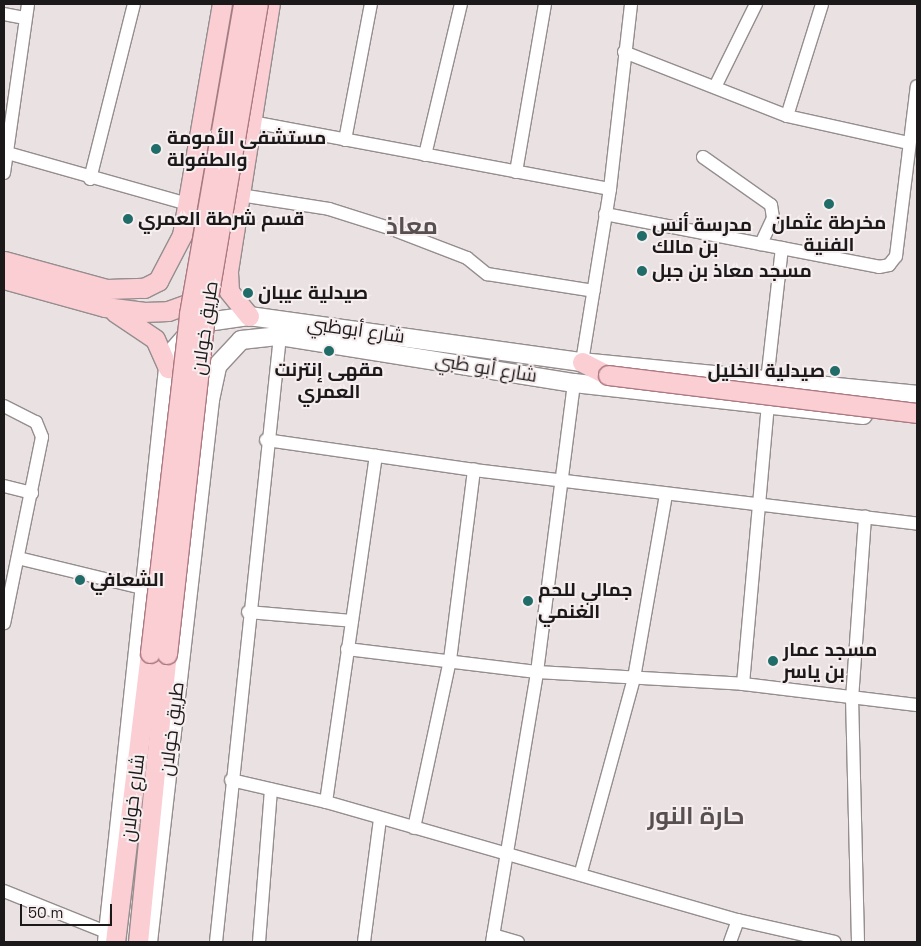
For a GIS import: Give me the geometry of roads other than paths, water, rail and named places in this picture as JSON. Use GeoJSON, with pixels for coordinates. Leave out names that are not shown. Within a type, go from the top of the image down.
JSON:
{"type":"FeatureCollection","features":[{"type":"Feature","properties":{"kind":"main road"},"geometry":{"type":"LineString","coordinates":[[4,279],[106,298],[144,288],[158,281],[182,235],[222,4]]}},
{"type":"Feature","properties":{"kind":"main road","name":"طريق خولان"},"geometry":{"type":"LineString","coordinates":[[158,654],[189,314],[243,4]]}},
{"type":"Feature","properties":{"kind":"main road","name":"طريق خولان"},"geometry":{"type":"LineString","coordinates":[[158,654],[205,316],[258,4]]}},
{"type":"Feature","properties":{"kind":"main road","name":"طريق خولان"},"geometry":{"type":"LineString","coordinates":[[228,271],[270,4]]}},
{"type":"Feature","properties":{"kind":"main road"},"geometry":{"type":"LineString","coordinates":[[187,209],[236,222]]}},
{"type":"Feature","properties":{"kind":"main road"},"geometry":{"type":"LineString","coordinates":[[4,261],[143,312],[195,304],[215,290],[228,271]]}},
{"type":"Feature","properties":{"kind":"main road"},"geometry":{"type":"LineString","coordinates":[[228,271],[229,291],[249,316]]}},
{"type":"Feature","properties":{"kind":"main road"},"geometry":{"type":"LineString","coordinates":[[106,298],[155,338],[168,368]]}},
{"type":"Feature","properties":{"kind":"main road","name":"شارع أبوظبي"},"geometry":{"type":"LineString","coordinates":[[168,368],[175,349],[189,333],[207,322],[249,316],[304,330],[767,382],[917,395]]}},
{"type":"Feature","properties":{"kind":"main road","name":"شارع أبو ظبي"},"geometry":{"type":"LineString","coordinates":[[217,366],[241,340],[280,336],[304,330],[574,383],[917,421]]}},
{"type":"Feature","properties":{"kind":"main road"},"geometry":{"type":"LineString","coordinates":[[582,362],[608,375],[917,413]]}},
{"type":"Feature","properties":{"kind":"main road","name":"طريق خولان"},"geometry":{"type":"LineString","coordinates":[[148,942],[210,400],[217,366]]}},
{"type":"Feature","properties":{"kind":"main road","name":"طريق خولان"},"geometry":{"type":"LineString","coordinates":[[110,939],[142,588],[168,368]]}},
{"type":"Feature","properties":{"kind":"main road"},"geometry":{"type":"LineString","coordinates":[[864,391],[872,394],[876,406],[864,416]]}},
{"type":"Feature","properties":{"kind":"main road"},"geometry":{"type":"LineString","coordinates":[[165,392],[210,400]]}},
{"type":"Feature","properties":{"kind":"main road","name":"شارع خولان"},"geometry":{"type":"LineString","coordinates":[[110,939],[158,654]]}},
{"type":"Feature","properties":{"kind":"main road","name":"شارع خولان"},"geometry":{"type":"LineString","coordinates":[[138,942],[158,654]]}},
{"type":"Feature","properties":{"kind":"street"},"geometry":{"type":"LineString","coordinates":[[4,173],[28,4]]}},
{"type":"Feature","properties":{"kind":"street"},"geometry":{"type":"LineString","coordinates":[[90,179],[134,4]]}},
{"type":"Feature","properties":{"kind":"street"},"geometry":{"type":"LineString","coordinates":[[345,140],[371,4]]}},
{"type":"Feature","properties":{"kind":"street"},"geometry":{"type":"LineString","coordinates":[[425,155],[460,4]]}},
{"type":"Feature","properties":{"kind":"street"},"geometry":{"type":"LineString","coordinates":[[516,172],[545,4]]}},
{"type":"Feature","properties":{"kind":"street"},"geometry":{"type":"LineString","coordinates":[[582,362],[610,189],[624,52],[631,4]]}},
{"type":"Feature","properties":{"kind":"street"},"geometry":{"type":"LineString","coordinates":[[715,87],[756,4]]}},
{"type":"Feature","properties":{"kind":"street"},"geometry":{"type":"LineString","coordinates":[[787,116],[822,4]]}},
{"type":"Feature","properties":{"kind":"street"},"geometry":{"type":"LineString","coordinates":[[4,14],[25,18]]}},
{"type":"Feature","properties":{"kind":"street"},"geometry":{"type":"LineString","coordinates":[[624,52],[787,116],[909,143]]}},
{"type":"Feature","properties":{"kind":"street"},"geometry":{"type":"LineString","coordinates":[[605,214],[879,267],[889,264],[896,256],[917,86]]}},
{"type":"Feature","properties":{"kind":"street"},"geometry":{"type":"LineString","coordinates":[[252,122],[610,189]]}},
{"type":"Feature","properties":{"kind":"street"},"geometry":{"type":"LineString","coordinates":[[6,153],[187,209]]}},
{"type":"Feature","properties":{"kind":"street"},"geometry":{"type":"LineString","coordinates":[[703,157],[771,205],[773,218],[761,244]]}},
{"type":"Feature","properties":{"kind":"street"},"geometry":{"type":"LineString","coordinates":[[240,195],[329,210],[390,228],[467,258],[487,274],[594,291]]}},
{"type":"Feature","properties":{"kind":"street"},"geometry":{"type":"LineString","coordinates":[[767,382],[782,248]]}},
{"type":"Feature","properties":{"kind":"street"},"geometry":{"type":"LineString","coordinates":[[216,942],[266,440],[280,336]]}},
{"type":"Feature","properties":{"kind":"street"},"geometry":{"type":"LineString","coordinates":[[518,942],[492,939],[537,672],[574,383]]}},
{"type":"Feature","properties":{"kind":"street"},"geometry":{"type":"LineString","coordinates":[[4,406],[36,422],[42,437],[32,494],[4,623]]}},
{"type":"Feature","properties":{"kind":"street"},"geometry":{"type":"LineString","coordinates":[[743,684],[768,406]]}},
{"type":"Feature","properties":{"kind":"street"},"geometry":{"type":"LineString","coordinates":[[266,440],[474,470],[864,516],[917,524]]}},
{"type":"Feature","properties":{"kind":"street"},"geometry":{"type":"LineString","coordinates":[[326,802],[376,456]]}},
{"type":"Feature","properties":{"kind":"street"},"geometry":{"type":"LineString","coordinates":[[414,828],[450,660],[474,470]]}},
{"type":"Feature","properties":{"kind":"street"},"geometry":{"type":"LineString","coordinates":[[4,486],[32,494]]}},
{"type":"Feature","properties":{"kind":"street"},"geometry":{"type":"LineString","coordinates":[[581,872],[634,678],[666,494]]}},
{"type":"Feature","properties":{"kind":"street"},"geometry":{"type":"LineString","coordinates":[[858,942],[852,699],[864,516]]}},
{"type":"Feature","properties":{"kind":"street"},"geometry":{"type":"LineString","coordinates":[[18,558],[142,588]]}},
{"type":"Feature","properties":{"kind":"street"},"geometry":{"type":"LineString","coordinates":[[248,612],[352,621]]}},
{"type":"Feature","properties":{"kind":"street"},"geometry":{"type":"LineString","coordinates":[[348,649],[537,672],[743,684],[852,699],[917,705]]}},
{"type":"Feature","properties":{"kind":"street"},"geometry":{"type":"LineString","coordinates":[[231,780],[326,802],[414,828],[581,872],[738,920],[835,942]]}},
{"type":"Feature","properties":{"kind":"street"},"geometry":{"type":"LineString","coordinates":[[259,942],[271,789]]}},
{"type":"Feature","properties":{"kind":"street"},"geometry":{"type":"LineString","coordinates":[[364,942],[380,818]]}},
{"type":"Feature","properties":{"kind":"street"},"geometry":{"type":"LineString","coordinates":[[4,891],[110,939]]}},
{"type":"Feature","properties":{"kind":"street"},"geometry":{"type":"LineString","coordinates":[[730,942],[738,920]]}},
{"type":"Feature","properties":{"kind":"place","name":"مستشفى الأمومة والطفولة"},"geometry":{"type":"Point","coordinates":[156,149]}},
{"type":"Feature","properties":{"kind":"place","name":"مخرطة عثمان الفنية"},"geometry":{"type":"Point","coordinates":[829,204]}},
{"type":"Feature","properties":{"kind":"place","name":"قسم شرطة العمري"},"geometry":{"type":"Point","coordinates":[128,219]}},
{"type":"Feature","properties":{"kind":"place","name":"مدرسة أنس بن مالك"},"geometry":{"type":"Point","coordinates":[642,236]}},
{"type":"Feature","properties":{"kind":"place","name":"مسجد معاذ بن جبل"},"geometry":{"type":"Point","coordinates":[642,271]}},
{"type":"Feature","properties":{"kind":"place","name":"صيدلية عيبان"},"geometry":{"type":"Point","coordinates":[248,293]}},
{"type":"Feature","properties":{"kind":"place","name":"مقهى إنترنت العمري"},"geometry":{"type":"Point","coordinates":[329,351]}},
{"type":"Feature","properties":{"kind":"place","name":"صيدلية الخليل"},"geometry":{"type":"Point","coordinates":[835,371]}},
{"type":"Feature","properties":{"kind":"place","name":"الشعافي"},"geometry":{"type":"Point","coordinates":[80,580]}},
{"type":"Feature","properties":{"kind":"place","name":"جمالي للحم الغنمي"},"geometry":{"type":"Point","coordinates":[528,601]}},
{"type":"Feature","properties":{"kind":"place","name":"مسجد عمار بن ياسر"},"geometry":{"type":"Point","coordinates":[773,661]}},
{"type":"Feature","properties":{"kind":"district","name":"معاذ"},"geometry":{"type":"Point","coordinates":[412,226]}},
{"type":"Feature","properties":{"kind":"district","name":"حارة النور"},"geometry":{"type":"Point","coordinates":[696,816]}}]}
